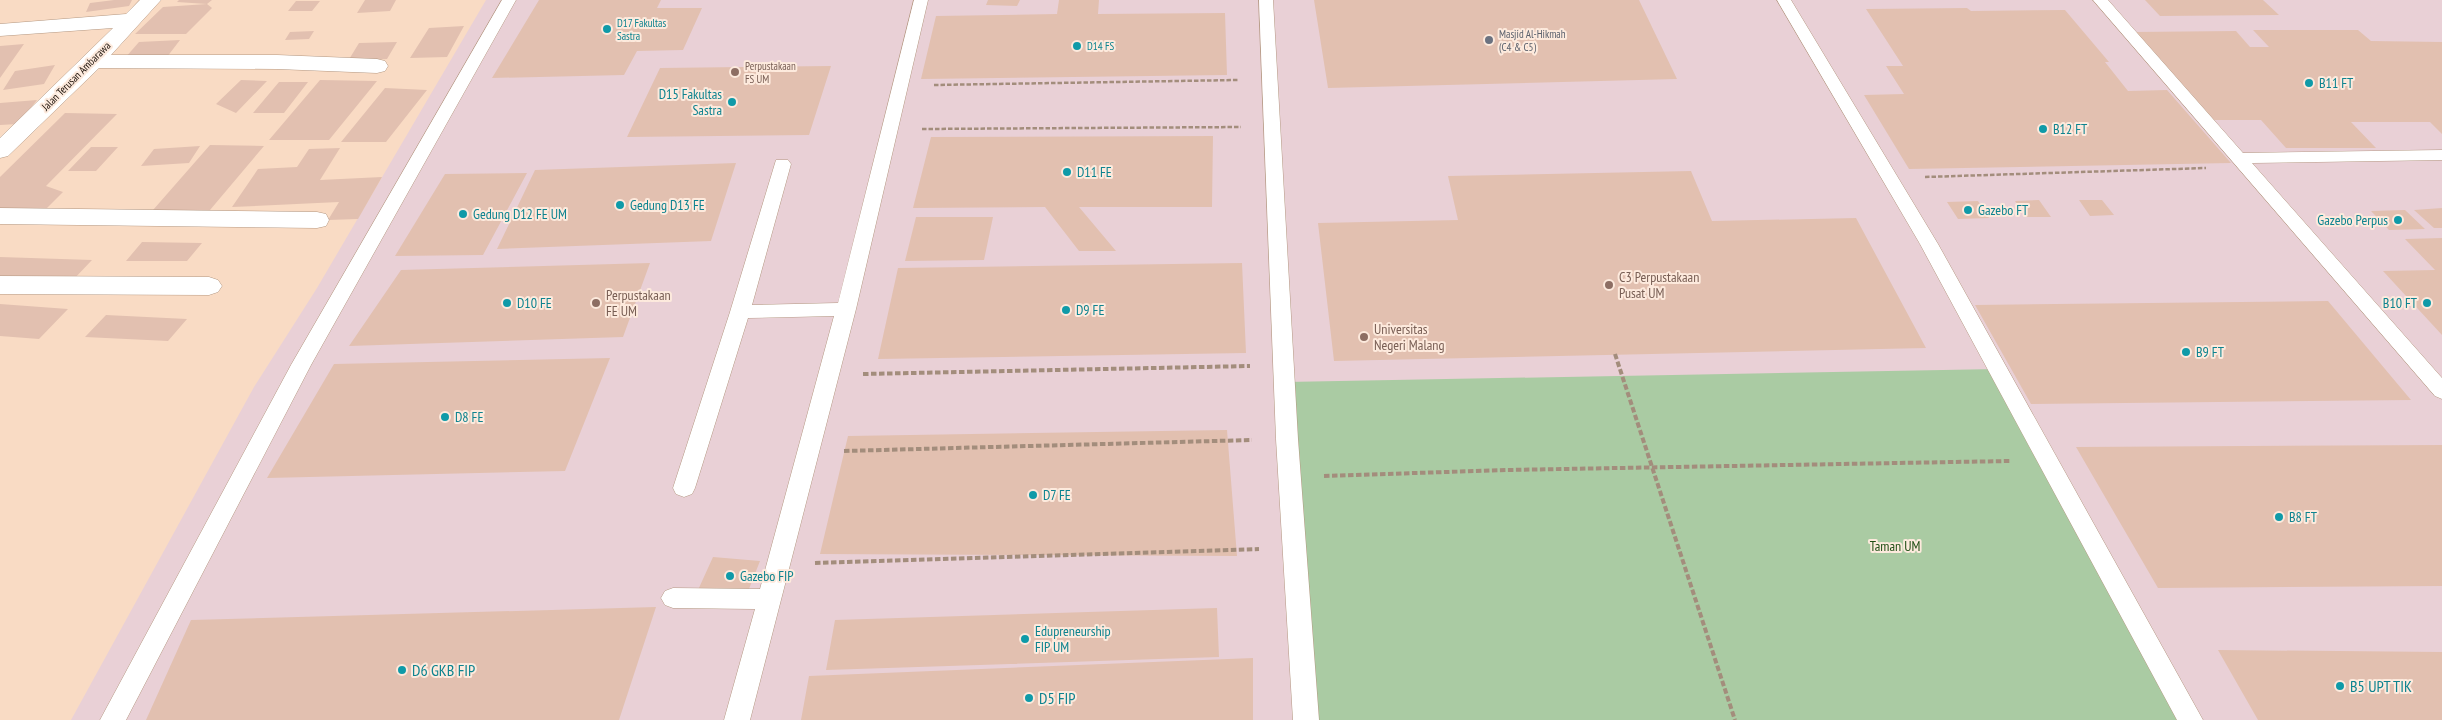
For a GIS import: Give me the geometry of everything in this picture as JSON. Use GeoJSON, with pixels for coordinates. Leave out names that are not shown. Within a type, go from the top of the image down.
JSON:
{"type":"FeatureCollection","features":[{"type":"Feature","properties":{"kind":"street","name":"Jalan Terusan Ambarawa"},"geometry":{"type":"LineString","coordinates":[[0,151],[93,62],[151,0]]}},
{"type":"Feature","properties":{"kind":"street"},"geometry":{"type":"LineString","coordinates":[[0,30],[132,20]]}},
{"type":"Feature","properties":{"kind":"street"},"geometry":{"type":"LineString","coordinates":[[93,62],[277,62],[377,66]]}},
{"type":"Feature","properties":{"kind":"street"},"geometry":{"type":"LineString","coordinates":[[0,216],[317,220]]}},
{"type":"Feature","properties":{"kind":"street"},"geometry":{"type":"LineString","coordinates":[[0,285],[209,286]]}},
{"type":"Feature","properties":{"kind":"lane"},"geometry":{"type":"LineString","coordinates":[[113,720],[301,365],[509,0]]}},
{"type":"Feature","properties":{"kind":"lane"},"geometry":{"type":"LineString","coordinates":[[737,720],[846,309],[921,0]]}},
{"type":"Feature","properties":{"kind":"lane"},"geometry":{"type":"LineString","coordinates":[[1266,0],[1289,477],[1306,720]]}},
{"type":"Feature","properties":{"kind":"lane"},"geometry":{"type":"LineString","coordinates":[[1784,0],[1929,244],[2190,720]]}},
{"type":"Feature","properties":{"kind":"lane"},"geometry":{"type":"LineString","coordinates":[[2100,0],[2442,391]]}},
{"type":"Feature","properties":{"kind":"lane"},"geometry":{"type":"LineString","coordinates":[[2241,162],[2442,155]]}},
{"type":"Feature","properties":{"kind":"lane"},"geometry":{"type":"LineString","coordinates":[[684,488],[740,312],[782,164]]}},
{"type":"Feature","properties":{"kind":"lane"},"geometry":{"type":"LineString","coordinates":[[740,312],[846,309]]}},
{"type":"Feature","properties":{"kind":"lane"},"geometry":{"type":"LineString","coordinates":[[673,598],[770,599]]}},
{"type":"Feature","properties":{"kind":"path"},"geometry":{"type":"LineString","coordinates":[[901,86],[1270,80]]}},
{"type":"Feature","properties":{"kind":"path"},"geometry":{"type":"LineString","coordinates":[[889,130],[1273,127]]}},
{"type":"Feature","properties":{"kind":"path"},"geometry":{"type":"LineString","coordinates":[[1890,178],[2241,162]]}},
{"type":"Feature","properties":{"kind":"path"},"geometry":{"type":"LineString","coordinates":[[1615,354],[1735,720]]}},
{"type":"Feature","properties":{"kind":"path"},"geometry":{"type":"LineString","coordinates":[[828,375],[1284,365]]}},
{"type":"Feature","properties":{"kind":"path"},"geometry":{"type":"LineString","coordinates":[[808,452],[1287,438]]}},
{"type":"Feature","properties":{"kind":"path"},"geometry":{"type":"LineString","coordinates":[[1289,477],[1652,467],[2048,460]]}},
{"type":"Feature","properties":{"kind":"path"},"geometry":{"type":"LineString","coordinates":[[779,564],[1294,548]]}},
{"type":"Feature","properties":{"kind":"shaded area","name":"Universitas Negeri Malang"},"geometry":{"type":"Polygon","coordinates":[[[486,0],[2442,0],[2442,720],[71,720],[254,387],[317,288],[486,0]]]}},
{"type":"Feature","properties":{"kind":"green space","name":"Taman UM"},"geometry":{"type":"Polygon","coordinates":[[[1998,369],[2194,720],[1310,720],[1286,382],[1998,369]]]}},
{"type":"Feature","properties":{"kind":"building"},"geometry":{"type":"Polygon","coordinates":[[[132,0],[129,6],[86,12],[90,3],[132,0]]]}},
{"type":"Feature","properties":{"kind":"building"},"geometry":{"type":"Polygon","coordinates":[[[179,0],[212,0],[207,4],[177,2],[179,0]]]}},
{"type":"Feature","properties":{"kind":"building"},"geometry":{"type":"Polygon","coordinates":[[[365,0],[396,0],[390,11],[357,13],[365,0]]]}},
{"type":"Feature","properties":{"kind":"building","name":"D17 Fakultas Sastra"},"geometry":{"type":"Polygon","coordinates":[[[539,0],[661,0],[657,8],[702,8],[683,50],[637,51],[624,75],[492,78],[539,0]]]}},
{"type":"Feature","properties":{"kind":"building"},"geometry":{"type":"Polygon","coordinates":[[[988,0],[1020,0],[1017,6],[986,5],[988,0]]]}},
{"type":"Feature","properties":{"kind":"building","name":"D14 FS"},"geometry":{"type":"Polygon","coordinates":[[[1059,0],[1099,0],[1098,14],[1225,13],[1227,75],[921,79],[936,16],[1057,14],[1059,0]]]}},
{"type":"Feature","properties":{"kind":"building","name":"Masjid Al-Hikmah (C4 & C5)"},"geometry":{"type":"Polygon","coordinates":[[[1314,0],[1639,0],[1677,79],[1328,88],[1314,0]]]}},
{"type":"Feature","properties":{"kind":"building"},"geometry":{"type":"Polygon","coordinates":[[[2145,0],[2263,0],[2279,15],[2160,16],[2145,0]]]}},
{"type":"Feature","properties":{"kind":"building"},"geometry":{"type":"Polygon","coordinates":[[[296,1],[320,1],[312,11],[288,11],[296,1]]]}},
{"type":"Feature","properties":{"kind":"building"},"geometry":{"type":"Polygon","coordinates":[[[207,4],[212,8],[186,34],[135,34],[163,7],[207,4]]]}},
{"type":"Feature","properties":{"kind":"building"},"geometry":{"type":"Polygon","coordinates":[[[1967,8],[1971,11],[2065,10],[2109,62],[2105,62],[2128,91],[2167,90],[2231,163],[1909,169],[1864,95],[1904,94],[1886,66],[1903,66],[1866,9],[1967,8]]]}},
{"type":"Feature","properties":{"kind":"building"},"geometry":{"type":"Polygon","coordinates":[[[464,26],[447,57],[410,58],[429,28],[464,26]]]}},
{"type":"Feature","properties":{"kind":"building","name":"B11 FT"},"geometry":{"type":"Polygon","coordinates":[[[2253,30],[2358,30],[2371,41],[2442,42],[2442,134],[2430,122],[2351,122],[2376,148],[2286,148],[2261,120],[2208,120],[2134,32],[2236,31],[2250,47],[2269,47],[2253,30]]]}},
{"type":"Feature","properties":{"kind":"building"},"geometry":{"type":"Polygon","coordinates":[[[314,31],[309,39],[285,40],[290,32],[314,31]]]}},
{"type":"Feature","properties":{"kind":"building"},"geometry":{"type":"Polygon","coordinates":[[[180,40],[167,57],[125,58],[139,42],[180,40]]]}},
{"type":"Feature","properties":{"kind":"building"},"geometry":{"type":"Polygon","coordinates":[[[397,42],[387,59],[348,61],[359,43],[397,42]]]}},
{"type":"Feature","properties":{"kind":"building"},"geometry":{"type":"Polygon","coordinates":[[[24,44],[0,78],[0,46],[24,44]]]}},
{"type":"Feature","properties":{"kind":"building"},"geometry":{"type":"Polygon","coordinates":[[[55,65],[44,84],[3,90],[15,71],[55,65]]]}},
{"type":"Feature","properties":{"kind":"building","name":"D15 Fakultas Sastra"},"geometry":{"type":"Polygon","coordinates":[[[831,66],[809,135],[627,137],[660,68],[831,66]]]}},
{"type":"Feature","properties":{"kind":"building"},"geometry":{"type":"Polygon","coordinates":[[[241,80],[267,81],[236,113],[216,104],[241,80]]]}},
{"type":"Feature","properties":{"kind":"building"},"geometry":{"type":"Polygon","coordinates":[[[320,80],[377,81],[329,140],[269,140],[320,80]]]}},
{"type":"Feature","properties":{"kind":"building"},"geometry":{"type":"Polygon","coordinates":[[[279,82],[308,82],[284,113],[253,113],[279,82]]]}},
{"type":"Feature","properties":{"kind":"building"},"geometry":{"type":"Polygon","coordinates":[[[385,88],[427,90],[386,142],[341,142],[385,88]]]}},
{"type":"Feature","properties":{"kind":"building"},"geometry":{"type":"Polygon","coordinates":[[[37,100],[18,124],[0,125],[0,103],[37,100]]]}},
{"type":"Feature","properties":{"kind":"building"},"geometry":{"type":"Polygon","coordinates":[[[65,113],[117,114],[46,186],[63,192],[46,209],[0,209],[0,177],[65,113]]]}},
{"type":"Feature","properties":{"kind":"building","name":"D11 FE"},"geometry":{"type":"Polygon","coordinates":[[[1213,136],[1212,207],[1079,207],[1116,251],[1079,251],[1045,207],[913,208],[931,137],[1213,136]]]}},
{"type":"Feature","properties":{"kind":"building"},"geometry":{"type":"Polygon","coordinates":[[[210,145],[264,146],[210,210],[153,210],[210,145]]]}},
{"type":"Feature","properties":{"kind":"building"},"geometry":{"type":"Polygon","coordinates":[[[200,146],[189,163],[141,166],[154,149],[200,146]]]}},
{"type":"Feature","properties":{"kind":"building"},"geometry":{"type":"Polygon","coordinates":[[[91,147],[118,147],[96,171],[68,171],[91,147]]]}},
{"type":"Feature","properties":{"kind":"building"},"geometry":{"type":"Polygon","coordinates":[[[340,148],[320,180],[382,177],[358,219],[328,220],[339,202],[232,207],[258,169],[297,167],[309,149],[340,148]]]}},
{"type":"Feature","properties":{"kind":"building","name":"Gedung D13 FE"},"geometry":{"type":"Polygon","coordinates":[[[736,163],[711,241],[497,249],[535,170],[736,163]]]}},
{"type":"Feature","properties":{"kind":"building","name":"C3 Perpustakaan Pusat UM"},"geometry":{"type":"Polygon","coordinates":[[[1691,171],[1712,221],[1856,218],[1926,348],[1334,361],[1318,223],[1458,220],[1448,176],[1691,171]]]}},
{"type":"Feature","properties":{"kind":"building","name":"Gedung D12 FE UM"},"geometry":{"type":"Polygon","coordinates":[[[527,173],[483,255],[395,256],[445,174],[527,173]]]}},
{"type":"Feature","properties":{"kind":"building","name":"Gazebo FT"},"geometry":{"type":"Polygon","coordinates":[[[2039,200],[2051,217],[2026,217],[2015,201],[2039,200]]]}},
{"type":"Feature","properties":{"kind":"building"},"geometry":{"type":"Polygon","coordinates":[[[2079,200],[2102,200],[2114,215],[2090,216],[2079,200]]]}},
{"type":"Feature","properties":{"kind":"building","name":"Gazebo FT"},"geometry":{"type":"Polygon","coordinates":[[[1978,201],[1989,218],[1958,219],[1947,202],[1978,201]]]}},
{"type":"Feature","properties":{"kind":"building","name":"Gazebo Perpus"},"geometry":{"type":"Polygon","coordinates":[[[2442,208],[2442,228],[2434,228],[2414,210],[2442,208]]]}},
{"type":"Feature","properties":{"kind":"building","name":"Gazebo Perpus"},"geometry":{"type":"Polygon","coordinates":[[[2405,210],[2425,229],[2389,230],[2371,211],[2405,210]]]}},
{"type":"Feature","properties":{"kind":"building"},"geometry":{"type":"Polygon","coordinates":[[[916,217],[993,217],[984,260],[905,261],[916,217]]]}},
{"type":"Feature","properties":{"kind":"building","name":"B10 FT"},"geometry":{"type":"Polygon","coordinates":[[[2442,238],[2442,335],[2383,271],[2435,270],[2405,239],[2442,238]]]}},
{"type":"Feature","properties":{"kind":"building"},"geometry":{"type":"Polygon","coordinates":[[[142,242],[202,243],[187,261],[126,261],[142,242]]]}},
{"type":"Feature","properties":{"kind":"building"},"geometry":{"type":"Polygon","coordinates":[[[0,257],[92,260],[73,280],[0,278],[0,257]]]}},
{"type":"Feature","properties":{"kind":"building","name":"D10 FE"},"geometry":{"type":"Polygon","coordinates":[[[650,263],[623,337],[349,346],[401,270],[650,263]]]}},
{"type":"Feature","properties":{"kind":"building","name":"D9 FE"},"geometry":{"type":"Polygon","coordinates":[[[1242,263],[1246,353],[878,359],[898,268],[1242,263]]]}},
{"type":"Feature","properties":{"kind":"building","name":"B9 FT"},"geometry":{"type":"Polygon","coordinates":[[[2328,301],[2411,400],[2031,404],[1975,305],[2328,301]]]}},
{"type":"Feature","properties":{"kind":"building"},"geometry":{"type":"Polygon","coordinates":[[[0,304],[68,309],[39,339],[0,336],[0,304]]]}},
{"type":"Feature","properties":{"kind":"building"},"geometry":{"type":"Polygon","coordinates":[[[106,315],[187,319],[168,341],[85,337],[106,315]]]}},
{"type":"Feature","properties":{"kind":"building","name":"D8 FE"},"geometry":{"type":"Polygon","coordinates":[[[610,358],[565,471],[267,478],[334,364],[610,358]]]}},
{"type":"Feature","properties":{"kind":"building","name":"D7 FE"},"geometry":{"type":"Polygon","coordinates":[[[1227,430],[1237,556],[820,554],[848,436],[1227,430]]]}},
{"type":"Feature","properties":{"kind":"building","name":"B8 FT"},"geometry":{"type":"Polygon","coordinates":[[[2442,445],[2442,586],[2158,588],[2076,447],[2442,445]]]}},
{"type":"Feature","properties":{"kind":"building","name":"Gazebo FIP"},"geometry":{"type":"Polygon","coordinates":[[[713,557],[760,561],[747,594],[698,590],[713,557]]]}},
{"type":"Feature","properties":{"kind":"building","name":"D6 GKB FIP"},"geometry":{"type":"Polygon","coordinates":[[[656,607],[619,720],[146,720],[191,620],[656,607]]]}},
{"type":"Feature","properties":{"kind":"building","name":"Edupreneurship FIP UM"},"geometry":{"type":"Polygon","coordinates":[[[1217,608],[1219,657],[826,670],[835,620],[1217,608]]]}},
{"type":"Feature","properties":{"kind":"building","name":"B5 UPT TIK"},"geometry":{"type":"Polygon","coordinates":[[[2218,650],[2442,652],[2442,720],[2258,720],[2218,650]]]}},
{"type":"Feature","properties":{"kind":"building","name":"D5 FIP"},"geometry":{"type":"Polygon","coordinates":[[[1253,658],[1253,720],[801,720],[809,676],[1253,658]]]}},
{"type":"Feature","properties":{"kind":"place","name":"D17 Fakultas Sastra"},"geometry":{"type":"Point","coordinates":[607,29]}},
{"type":"Feature","properties":{"kind":"place","name":"Masjid Al-Hikmah (C4 & C5)"},"geometry":{"type":"Point","coordinates":[1489,40]}},
{"type":"Feature","properties":{"kind":"place","name":"D14 FS"},"geometry":{"type":"Point","coordinates":[1077,46]}},
{"type":"Feature","properties":{"kind":"place","name":"Perpustakaan FS UM"},"geometry":{"type":"Point","coordinates":[735,72]}},
{"type":"Feature","properties":{"kind":"place","name":"B11 FT"},"geometry":{"type":"Point","coordinates":[2309,83]}},
{"type":"Feature","properties":{"kind":"place","name":"D15 Fakultas Sastra"},"geometry":{"type":"Point","coordinates":[732,102]}},
{"type":"Feature","properties":{"kind":"place","name":"B12 FT"},"geometry":{"type":"Point","coordinates":[2043,129]}},
{"type":"Feature","properties":{"kind":"place","name":"D11 FE"},"geometry":{"type":"Point","coordinates":[1067,172]}},
{"type":"Feature","properties":{"kind":"place","name":"Gedung D13 FE"},"geometry":{"type":"Point","coordinates":[620,205]}},
{"type":"Feature","properties":{"kind":"place","name":"Gazebo FT"},"geometry":{"type":"Point","coordinates":[1968,210]}},
{"type":"Feature","properties":{"kind":"place","name":"Gedung D12 FE UM"},"geometry":{"type":"Point","coordinates":[463,214]}},
{"type":"Feature","properties":{"kind":"place","name":"Gazebo Perpus"},"geometry":{"type":"Point","coordinates":[2398,220]}},
{"type":"Feature","properties":{"kind":"place","name":"C3 Perpustakaan Pusat UM"},"geometry":{"type":"Point","coordinates":[1609,285]}},
{"type":"Feature","properties":{"kind":"place","name":"D10 FE"},"geometry":{"type":"Point","coordinates":[507,303]}},
{"type":"Feature","properties":{"kind":"place","name":"Perpustakaan FE UM"},"geometry":{"type":"Point","coordinates":[596,303]}},
{"type":"Feature","properties":{"kind":"place","name":"B10 FT"},"geometry":{"type":"Point","coordinates":[2427,303]}},
{"type":"Feature","properties":{"kind":"place","name":"D9 FE"},"geometry":{"type":"Point","coordinates":[1066,310]}},
{"type":"Feature","properties":{"kind":"place","name":"Universitas Negeri Malang"},"geometry":{"type":"Point","coordinates":[1364,337]}},
{"type":"Feature","properties":{"kind":"place","name":"B9 FT"},"geometry":{"type":"Point","coordinates":[2186,352]}},
{"type":"Feature","properties":{"kind":"place","name":"D8 FE"},"geometry":{"type":"Point","coordinates":[445,417]}},
{"type":"Feature","properties":{"kind":"place","name":"D7 FE"},"geometry":{"type":"Point","coordinates":[1033,495]}},
{"type":"Feature","properties":{"kind":"place","name":"B8 FT"},"geometry":{"type":"Point","coordinates":[2279,517]}},
{"type":"Feature","properties":{"kind":"place","name":"Gazebo FIP"},"geometry":{"type":"Point","coordinates":[730,576]}},
{"type":"Feature","properties":{"kind":"place","name":"Edupreneurship FIP UM"},"geometry":{"type":"Point","coordinates":[1025,639]}},
{"type":"Feature","properties":{"kind":"place","name":"D6 GKB FIP"},"geometry":{"type":"Point","coordinates":[402,670]}},
{"type":"Feature","properties":{"kind":"place","name":"B5 UPT TIK"},"geometry":{"type":"Point","coordinates":[2340,686]}},
{"type":"Feature","properties":{"kind":"place","name":"D5 FIP"},"geometry":{"type":"Point","coordinates":[1029,698]}}]}
